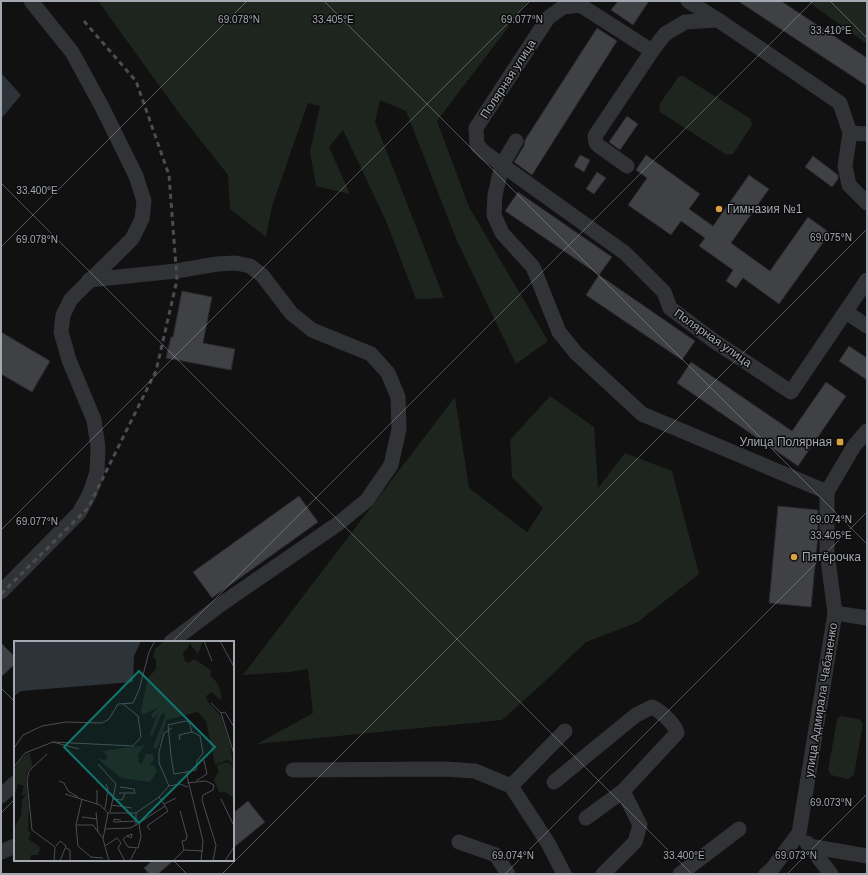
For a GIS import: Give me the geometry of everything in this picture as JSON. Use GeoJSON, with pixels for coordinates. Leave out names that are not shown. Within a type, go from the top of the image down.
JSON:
{"type":"FeatureCollection","features":[{"type":"Feature","properties":{"kind":"street"},"geometry":{"type":"LineString","coordinates":[[1,592],[79,513],[90,493],[97,472],[98,447],[94,420],[69,360],[62,332],[63,315],[71,298],[132,239],[142,220],[144,201],[136,176],[102,107],[72,52],[31,1]]}},
{"type":"Feature","properties":{"kind":"street"},"geometry":{"type":"LineString","coordinates":[[688,1],[840,103],[850,133],[845,166],[849,185],[867,203]]}},
{"type":"Feature","properties":{"kind":"street","name":"Полярная улица"},"geometry":{"type":"LineString","coordinates":[[652,51],[581,3],[563,7],[548,18],[476,128],[477,145],[502,165],[625,253],[664,292],[670,308],[714,341],[791,392],[867,280]]}},
{"type":"Feature","properties":{"kind":"street"},"geometry":{"type":"LineString","coordinates":[[627,166],[599,146],[596,143],[595,136],[665,34],[685,22],[718,20]]}},
{"type":"Feature","properties":{"kind":"street"},"geometry":{"type":"LineString","coordinates":[[850,133],[867,134]]}},
{"type":"Feature","properties":{"kind":"street"},"geometry":{"type":"LineString","coordinates":[[516,141],[502,165],[495,195],[494,215],[502,233],[533,267],[559,332],[576,353],[642,414],[827,492],[854,446],[867,431]]}},
{"type":"Feature","properties":{"kind":"street"},"geometry":{"type":"LineString","coordinates":[[89,280],[176,271],[217,264],[236,263],[250,266],[262,276],[291,313],[312,330],[371,354],[388,373],[398,397],[399,429],[391,465],[367,500],[339,523],[220,605],[172,641]]}},
{"type":"Feature","properties":{"kind":"street"},"geometry":{"type":"LineString","coordinates":[[846,312],[867,326]]}},
{"type":"Feature","properties":{"kind":"street","name":"улица Адмирала Чабаненко"},"geometry":{"type":"LineString","coordinates":[[799,833],[835,613],[827,552],[827,492]]}},
{"type":"Feature","properties":{"kind":"street","name":"улица Адмирала Чабаненко"},"geometry":{"type":"LineString","coordinates":[[835,613],[867,618]]}},
{"type":"Feature","properties":{"kind":"street"},"geometry":{"type":"LineString","coordinates":[[554,782],[636,715],[652,707],[658,710],[676,728],[677,733],[623,791],[586,818]]}},
{"type":"Feature","properties":{"kind":"street"},"geometry":{"type":"LineString","coordinates":[[511,786],[564,731]]}},
{"type":"Feature","properties":{"kind":"street"},"geometry":{"type":"LineString","coordinates":[[293,770],[444,769],[475,771],[511,786],[548,843],[564,874]]}},
{"type":"Feature","properties":{"kind":"street"},"geometry":{"type":"LineString","coordinates":[[1,796],[14,784]]}},
{"type":"Feature","properties":{"kind":"street"},"geometry":{"type":"LineString","coordinates":[[603,874],[635,842],[640,825],[623,791]]}},
{"type":"Feature","properties":{"kind":"street"},"geometry":{"type":"LineString","coordinates":[[680,874],[739,829]]}},
{"type":"Feature","properties":{"kind":"street"},"geometry":{"type":"LineString","coordinates":[[766,874],[772,869],[799,833],[831,874]]}},
{"type":"Feature","properties":{"kind":"street"},"geometry":{"type":"LineString","coordinates":[[459,842],[496,855],[508,874]]}},
{"type":"Feature","properties":{"kind":"street"},"geometry":{"type":"LineString","coordinates":[[1,852],[14,846]]}},
{"type":"Feature","properties":{"kind":"street"},"geometry":{"type":"LineString","coordinates":[[809,846],[867,856]]}},
{"type":"Feature","properties":{"kind":"shaded area"},"geometry":{"type":"Polygon","coordinates":[[[98,1],[528,1],[437,121],[469,207],[548,341],[516,364],[457,241],[406,111],[380,100],[375,122],[444,298],[416,299],[386,221],[343,130],[329,147],[350,194],[316,186],[310,152],[320,106],[308,103],[272,206],[266,237],[230,209],[228,175],[179,113],[98,1]]]}},
{"type":"Feature","properties":{"kind":"shaded area"},"geometry":{"type":"Polygon","coordinates":[[[807,1],[867,1],[867,44],[807,1]]]}},
{"type":"Feature","properties":{"kind":"shaded area"},"geometry":{"type":"Polygon","coordinates":[[[1,73],[21,95],[1,119],[1,73]]]}},
{"type":"Feature","properties":{"kind":"shaded area"},"geometry":{"type":"Polygon","coordinates":[[[679,76],[683,76],[751,119],[752,125],[733,154],[727,155],[660,112],[659,105],[679,76]]]}},
{"type":"Feature","properties":{"kind":"shaded area"},"geometry":{"type":"Polygon","coordinates":[[[550,396],[594,427],[598,488],[625,453],[672,471],[699,574],[638,622],[586,642],[502,720],[257,744],[313,713],[308,669],[289,672],[243,675],[455,397],[469,488],[527,532],[543,508],[512,477],[510,440],[550,396]]]}},
{"type":"Feature","properties":{"kind":"shaded area"},"geometry":{"type":"Polygon","coordinates":[[[840,716],[859,719],[863,724],[854,775],[848,779],[831,775],[828,770],[837,720],[840,716]]]}},
{"type":"Feature","properties":{"kind":"building"},"geometry":{"type":"Polygon","coordinates":[[[618,1],[649,1],[633,25],[611,10],[618,1]]]}},
{"type":"Feature","properties":{"kind":"building"},"geometry":{"type":"Polygon","coordinates":[[[738,1],[781,1],[867,58],[867,86],[738,1]]]}},
{"type":"Feature","properties":{"kind":"building"},"geometry":{"type":"Polygon","coordinates":[[[597,28],[617,41],[532,175],[514,162],[524,146],[525,140],[597,28]]]}},
{"type":"Feature","properties":{"kind":"building"},"geometry":{"type":"Polygon","coordinates":[[[627,116],[638,124],[620,150],[609,142],[627,116]]]}},
{"type":"Feature","properties":{"kind":"building"},"geometry":{"type":"Polygon","coordinates":[[[580,155],[590,160],[584,172],[574,166],[580,155]]]}},
{"type":"Feature","properties":{"kind":"building"},"geometry":{"type":"Polygon","coordinates":[[[646,155],[700,194],[689,209],[713,226],[749,175],[769,189],[731,243],[770,271],[808,217],[830,233],[779,304],[743,278],[736,288],[726,281],[733,270],[699,246],[705,238],[681,221],[671,235],[628,205],[647,178],[636,170],[646,155]]]}},
{"type":"Feature","properties":{"kind":"building"},"geometry":{"type":"Polygon","coordinates":[[[813,156],[838,175],[838,179],[832,187],[805,167],[813,156]]]}},
{"type":"Feature","properties":{"kind":"building"},"geometry":{"type":"Polygon","coordinates":[[[597,172],[606,178],[594,194],[586,189],[597,172]]]}},
{"type":"Feature","properties":{"kind":"building"},"geometry":{"type":"Polygon","coordinates":[[[518,192],[612,257],[599,275],[505,211],[518,192]]]}},
{"type":"Feature","properties":{"kind":"building"},"geometry":{"type":"Polygon","coordinates":[[[599,275],[695,341],[682,360],[586,295],[599,275]]]}},
{"type":"Feature","properties":{"kind":"building"},"geometry":{"type":"Polygon","coordinates":[[[182,291],[212,297],[203,343],[235,349],[231,370],[166,358],[171,337],[173,337],[182,291]]]}},
{"type":"Feature","properties":{"kind":"building"},"geometry":{"type":"Polygon","coordinates":[[[1,332],[50,361],[32,392],[1,374],[1,332]]]}},
{"type":"Feature","properties":{"kind":"building"},"geometry":{"type":"Polygon","coordinates":[[[849,346],[867,358],[867,380],[839,361],[849,346]]]}},
{"type":"Feature","properties":{"kind":"building"},"geometry":{"type":"Polygon","coordinates":[[[691,362],[792,431],[826,382],[846,396],[798,466],[677,383],[691,362]]]}},
{"type":"Feature","properties":{"kind":"building"},"geometry":{"type":"Polygon","coordinates":[[[299,496],[318,522],[212,598],[193,572],[299,496]]]}},
{"type":"Feature","properties":{"kind":"building","name":"Пятёрочка"},"geometry":{"type":"Polygon","coordinates":[[[778,506],[818,510],[818,536],[811,607],[769,603],[778,506]]]}},
{"type":"Feature","properties":{"kind":"building"},"geometry":{"type":"Polygon","coordinates":[[[1,643],[14,656],[14,665],[1,677],[1,643]]]}},
{"type":"Feature","properties":{"kind":"building"},"geometry":{"type":"Polygon","coordinates":[[[248,801],[265,822],[234,847],[234,812],[248,801]]]}},
{"type":"Feature","properties":{"kind":"building"},"geometry":{"type":"Polygon","coordinates":[[[152,861],[173,861],[158,874],[149,874],[144,868],[152,861]]]}},
{"type":"Feature","properties":{"kind":"railway"},"geometry":{"type":"LineString","coordinates":[[1,594],[88,508],[156,371],[177,280],[169,175],[136,81],[83,20]]}},
{"type":"Feature","properties":{"kind":"place","name":"Гимназия №1"},"geometry":{"type":"Point","coordinates":[719,209]}},
{"type":"Feature","properties":{"kind":"place","name":"Улица Полярная"},"geometry":{"type":"Point","coordinates":[840,442]}},
{"type":"Feature","properties":{"kind":"place","name":"Пятёрочка"},"geometry":{"type":"Point","coordinates":[794,557]}}]}
